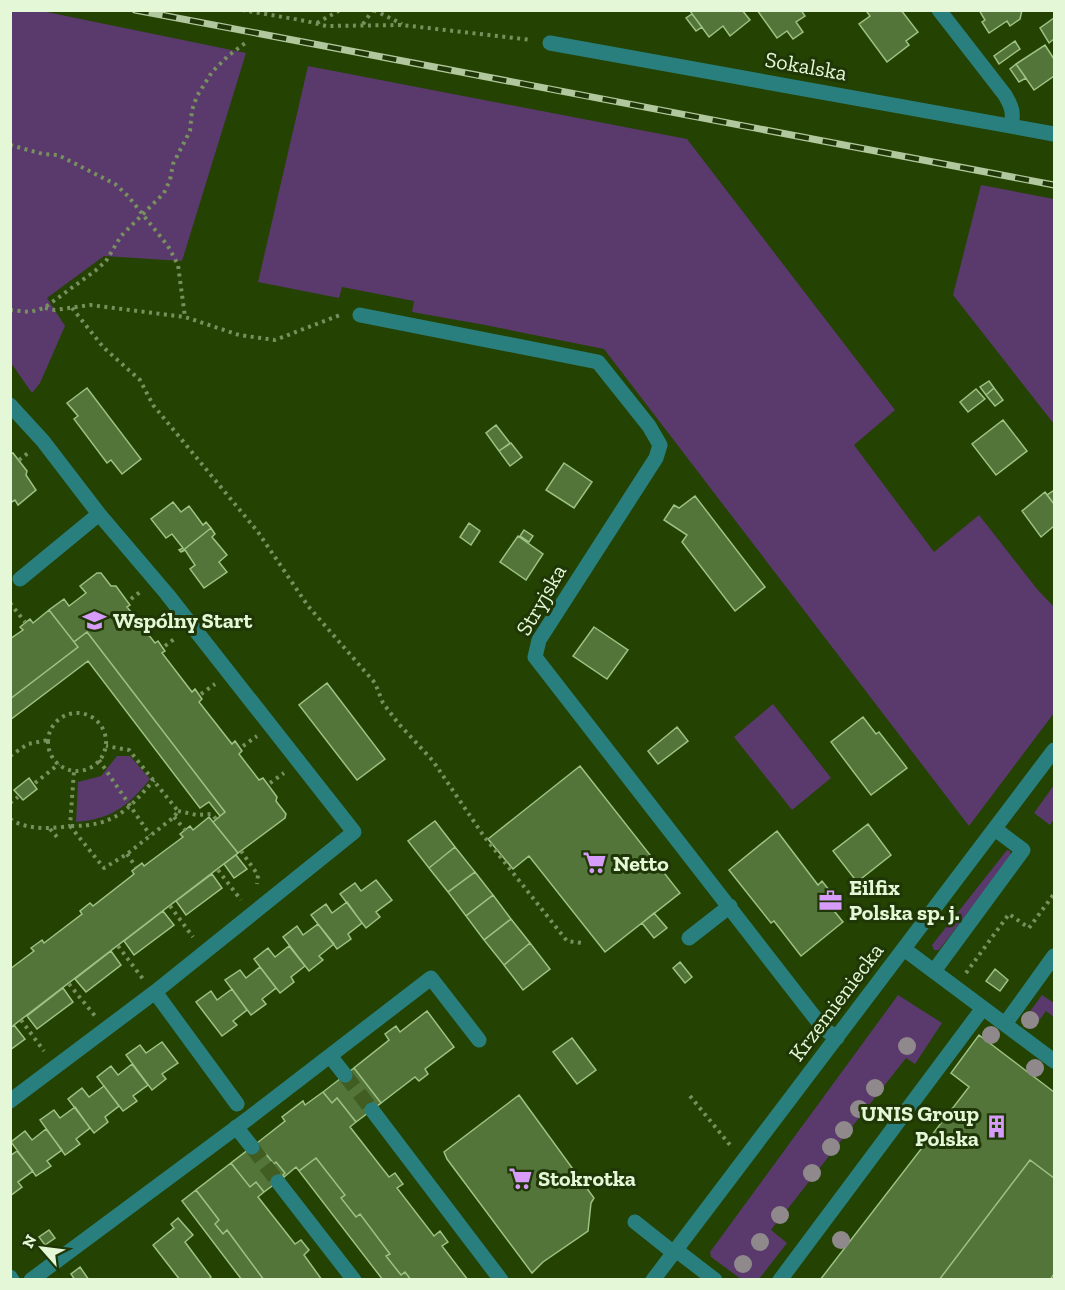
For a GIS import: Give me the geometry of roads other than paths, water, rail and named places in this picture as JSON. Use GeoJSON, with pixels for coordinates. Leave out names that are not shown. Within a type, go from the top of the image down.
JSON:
{"type":"FeatureCollection","features":[{"type":"Feature","properties":{"kind":"street"},"geometry":{"type":"LineString","coordinates":[[939,10],[1005,95],[1014,115],[1011,126]]}},
{"type":"Feature","properties":{"kind":"street","name":"Sokalska"},"geometry":{"type":"LineString","coordinates":[[550,43],[1054,134]]}},
{"type":"Feature","properties":{"kind":"street","name":"Stryjska"},"geometry":{"type":"LineString","coordinates":[[360,315],[598,362],[649,426],[660,445],[656,458],[539,640],[535,657],[824,1028],[837,1038]]}},
{"type":"Feature","properties":{"kind":"street"},"geometry":{"type":"LineString","coordinates":[[10,405],[43,441],[99,514],[167,594],[354,832],[154,992],[10,1101]]}},
{"type":"Feature","properties":{"kind":"street"},"geometry":{"type":"LineString","coordinates":[[20,579],[99,514]]}},
{"type":"Feature","properties":{"kind":"street","name":"Krzemieniecka"},"geometry":{"type":"LineString","coordinates":[[654,1280],[1054,750]]}},
{"type":"Feature","properties":{"kind":"street"},"geometry":{"type":"LineString","coordinates":[[934,971],[1023,850],[995,829]]}},
{"type":"Feature","properties":{"kind":"street"},"geometry":{"type":"LineString","coordinates":[[690,938],[730,906]]}},
{"type":"Feature","properties":{"kind":"street"},"geometry":{"type":"LineString","coordinates":[[904,949],[1054,1060]]}},
{"type":"Feature","properties":{"kind":"street"},"geometry":{"type":"LineString","coordinates":[[1005,1024],[1054,956]]}},
{"type":"Feature","properties":{"kind":"street"},"geometry":{"type":"LineString","coordinates":[[31,1280],[236,1128],[431,978],[479,1040]]}},
{"type":"Feature","properties":{"kind":"street"},"geometry":{"type":"LineString","coordinates":[[154,992],[237,1104]]}},
{"type":"Feature","properties":{"kind":"street"},"geometry":{"type":"LineString","coordinates":[[780,1280],[983,1008]]}},
{"type":"Feature","properties":{"kind":"street"},"geometry":{"type":"LineString","coordinates":[[330,1056],[345,1075]]}},
{"type":"Feature","properties":{"kind":"street"},"geometry":{"type":"LineString","coordinates":[[372,1110],[501,1280]]}},
{"type":"Feature","properties":{"kind":"street"},"geometry":{"type":"LineString","coordinates":[[236,1128],[252,1147]]}},
{"type":"Feature","properties":{"kind":"street"},"geometry":{"type":"LineString","coordinates":[[278,1182],[354,1280]]}},
{"type":"Feature","properties":{"kind":"street"},"geometry":{"type":"LineString","coordinates":[[634,1222],[715,1280]]}},
{"type":"Feature","properties":{"kind":"tunnel"},"geometry":{"type":"LineString","coordinates":[[345,1075],[372,1110]]}},
{"type":"Feature","properties":{"kind":"tunnel"},"geometry":{"type":"LineString","coordinates":[[252,1147],[278,1182]]}},
{"type":"Feature","properties":{"kind":"railway"},"geometry":{"type":"LineString","coordinates":[[135,10],[1054,185]]}},
{"type":"Feature","properties":{"kind":"place","name":"Wspólny Start"},"geometry":{"type":"Point","coordinates":[95,620]}},
{"type":"Feature","properties":{"kind":"place","name":"Netto"},"geometry":{"type":"Point","coordinates":[595,863]}},
{"type":"Feature","properties":{"kind":"place","name":"Eilfix Polska sp. j."},"geometry":{"type":"Point","coordinates":[831,900]}},
{"type":"Feature","properties":{"kind":"place","name":"UNIS Group Polska"},"geometry":{"type":"Point","coordinates":[997,1126]}},
{"type":"Feature","properties":{"kind":"place","name":"Stokrotka"},"geometry":{"type":"Point","coordinates":[520,1178]}}]}
